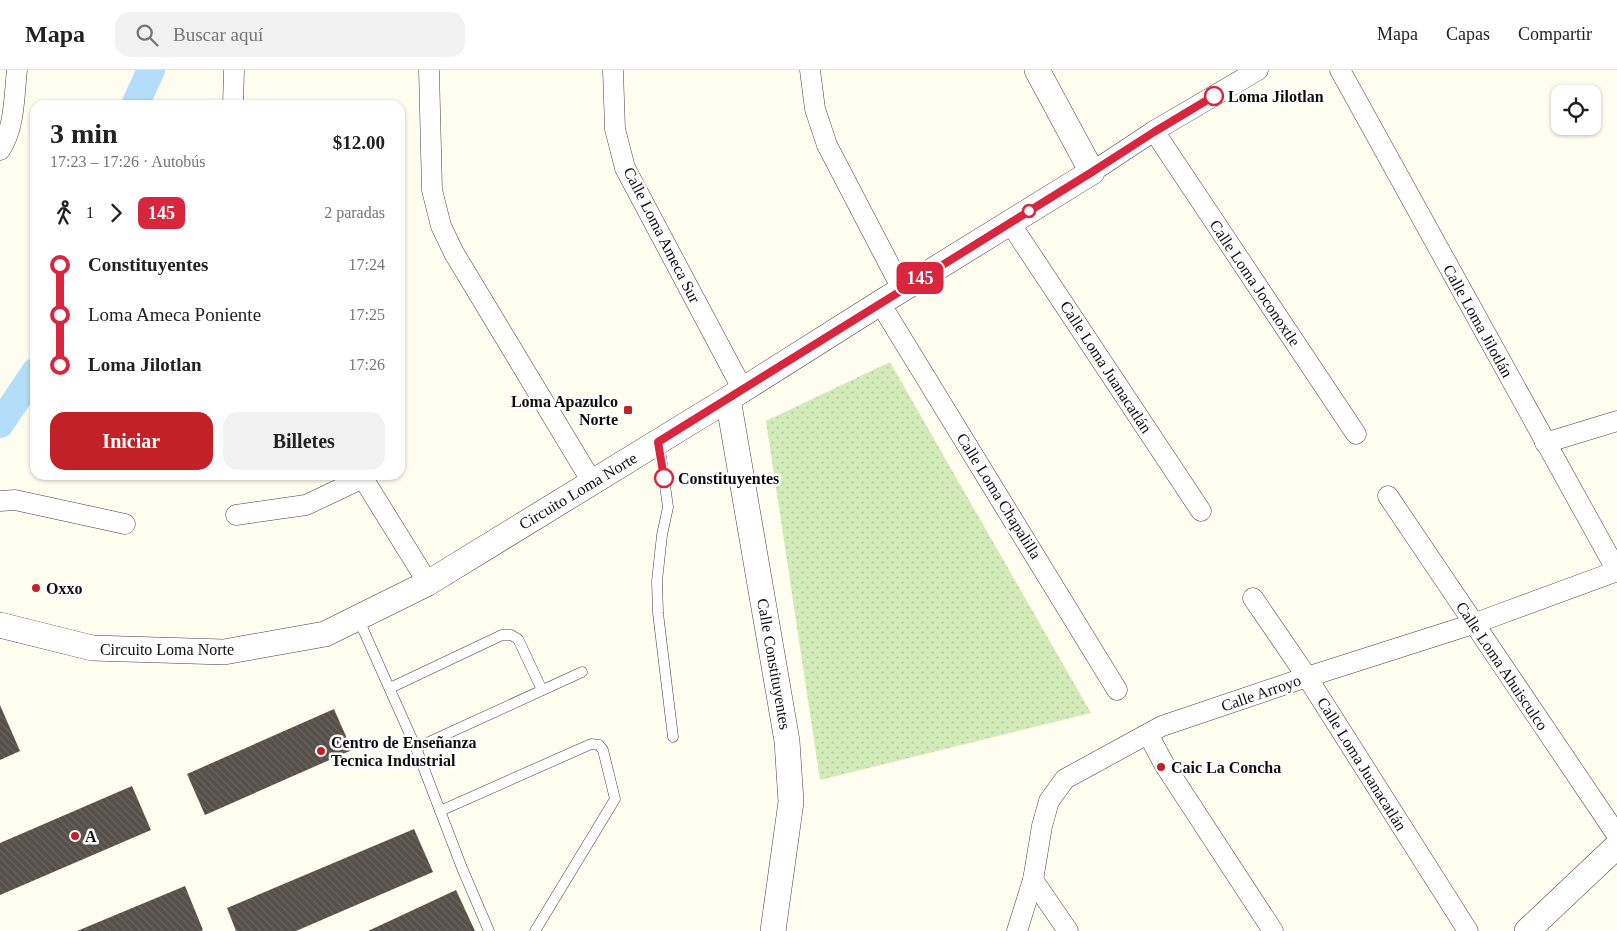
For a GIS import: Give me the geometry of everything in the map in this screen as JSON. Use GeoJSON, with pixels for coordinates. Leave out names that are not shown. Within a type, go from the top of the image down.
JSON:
{"type":"FeatureCollection","features":[{"type":"Feature","properties":{"kind":"street"},"geometry":{"type":"LineString","coordinates":[[0,150],[10,127],[17,70]]}},
{"type":"Feature","properties":{"kind":"street"},"geometry":{"type":"LineString","coordinates":[[233,100],[234,70]]}},
{"type":"Feature","properties":{"kind":"street"},"geometry":{"type":"LineString","coordinates":[[430,70],[432,190],[441,226],[454,253],[592,482]]}},
{"type":"Feature","properties":{"kind":"street","name":"Calle Loma Ameca Sur"},"geometry":{"type":"LineString","coordinates":[[613,70],[615,129],[625,168],[736,394]]}},
{"type":"Feature","properties":{"kind":"street"},"geometry":{"type":"LineString","coordinates":[[810,70],[815,109],[827,145],[902,289]]}},
{"type":"Feature","properties":{"kind":"street"},"geometry":{"type":"LineString","coordinates":[[1037,70],[1092,172]]}},
{"type":"Feature","properties":{"kind":"street","name":"Circuito Loma Norte"},"geometry":{"type":"LineString","coordinates":[[0,625],[92,648],[224,652],[325,634],[428,583],[736,394],[1154,132],[1258,70]]}},
{"type":"Feature","properties":{"kind":"street","name":"Calle Loma Jilotlán"},"geometry":{"type":"LineString","coordinates":[[1340,70],[1617,571]]}},
{"type":"Feature","properties":{"kind":"street","name":"Calle Loma Joconoxtle"},"geometry":{"type":"LineString","coordinates":[[1154,132],[1356,434]]}},
{"type":"Feature","properties":{"kind":"street","name":"Calle Loma Juanacatlán"},"geometry":{"type":"LineString","coordinates":[[1010,223],[1201,511]]}},
{"type":"Feature","properties":{"kind":"street","name":"Calle Loma Chapalilla"},"geometry":{"type":"LineString","coordinates":[[880,302],[1117,690]]}},
{"type":"Feature","properties":{"kind":"street","name":"Calle Constituyentes"},"geometry":{"type":"LineString","coordinates":[[736,394],[787,741],[791,802],[773,931]]}},
{"type":"Feature","properties":{"kind":"street"},"geometry":{"type":"LineString","coordinates":[[1545,443],[1617,421]]}},
{"type":"Feature","properties":{"kind":"street"},"geometry":{"type":"LineString","coordinates":[[236,514],[306,505],[354,480]]}},
{"type":"Feature","properties":{"kind":"street"},"geometry":{"type":"LineString","coordinates":[[364,480],[428,583]]}},
{"type":"Feature","properties":{"kind":"street","name":"Calle Loma Ahuisculco"},"geometry":{"type":"LineString","coordinates":[[1388,496],[1617,835]]}},
{"type":"Feature","properties":{"kind":"street"},"geometry":{"type":"LineString","coordinates":[[0,501],[15,500],[125,524]]}},
{"type":"Feature","properties":{"kind":"street","name":"Calle Arroyo"},"geometry":{"type":"LineString","coordinates":[[1017,931],[1033,880],[1042,826],[1049,801],[1065,779],[1162,726],[1473,624],[1617,571]]}},
{"type":"Feature","properties":{"kind":"street","name":"Calle Loma Juanacatlán"},"geometry":{"type":"LineString","coordinates":[[1253,598],[1307,677],[1468,931]]}},
{"type":"Feature","properties":{"kind":"street"},"geometry":{"type":"LineString","coordinates":[[1148,734],[1164,764],[1273,931]]}},
{"type":"Feature","properties":{"kind":"street"},"geometry":{"type":"LineString","coordinates":[[1527,931],[1617,846]]}},
{"type":"Feature","properties":{"kind":"street"},"geometry":{"type":"LineString","coordinates":[[1033,880],[1068,931]]}},
{"type":"Feature","properties":{"kind":"lane"},"geometry":{"type":"LineString","coordinates":[[658,442],[668,507],[662,535],[657,581],[658,613],[673,737]]}},
{"type":"Feature","properties":{"kind":"lane"},"geometry":{"type":"LineString","coordinates":[[357,617],[416,748],[490,931]]}},
{"type":"Feature","properties":{"kind":"lane"},"geometry":{"type":"LineString","coordinates":[[390,688],[502,635],[512,635],[518,639],[542,690]]}},
{"type":"Feature","properties":{"kind":"lane"},"geometry":{"type":"LineString","coordinates":[[416,748],[582,672]]}},
{"type":"Feature","properties":{"kind":"lane"},"geometry":{"type":"LineString","coordinates":[[440,811],[591,744],[599,745],[603,750],[615,799],[535,931]]}},
{"type":"Feature","properties":{"kind":"green space"},"geometry":{"type":"Polygon","coordinates":[[[890,362],[1091,713],[820,780],[766,421],[890,362]]]}},
{"type":"Feature","properties":{"kind":"building"},"geometry":{"type":"Polygon","coordinates":[[[0,705],[20,751],[0,760],[0,705]]]}},
{"type":"Feature","properties":{"kind":"building"},"geometry":{"type":"Polygon","coordinates":[[[334,709],[352,750],[205,815],[187,774],[334,709]]]}},
{"type":"Feature","properties":{"kind":"building","name":"A"},"geometry":{"type":"Polygon","coordinates":[[[132,786],[151,830],[0,895],[0,843],[132,786]]]}},
{"type":"Feature","properties":{"kind":"building"},"geometry":{"type":"Polygon","coordinates":[[[414,829],[433,872],[296,931],[236,931],[227,908],[414,829]]]}},
{"type":"Feature","properties":{"kind":"building"},"geometry":{"type":"Polygon","coordinates":[[[185,886],[203,930],[201,931],[77,931],[185,886]]]}},
{"type":"Feature","properties":{"kind":"building"},"geometry":{"type":"Polygon","coordinates":[[[456,890],[475,931],[368,931],[456,890]]]}},
{"type":"Feature","properties":{"kind":"waterway"},"geometry":{"type":"LineString","coordinates":[[137,100],[151,70]]}},
{"type":"Feature","properties":{"kind":"waterway"},"geometry":{"type":"LineString","coordinates":[[0,424],[30,379]]}},
{"type":"Feature","properties":{"kind":"bus line","name":"145"},"geometry":{"type":"LineString","coordinates":[[664,478],[658,442],[880,302],[1214,96]]}},
{"type":"Feature","properties":{"kind":"place","name":"Loma Jilotlan"},"geometry":{"type":"Point","coordinates":[1214,96]}},
{"type":"Feature","properties":{"kind":"place","name":"Loma Apazulco Norte"},"geometry":{"type":"Point","coordinates":[628,410]}},
{"type":"Feature","properties":{"kind":"place","name":"Constituyentes"},"geometry":{"type":"Point","coordinates":[664,478]}},
{"type":"Feature","properties":{"kind":"place","name":"Oxxo"},"geometry":{"type":"Point","coordinates":[36,588]}},
{"type":"Feature","properties":{"kind":"place","name":"Centro de Enseñanza Tecnica Industrial"},"geometry":{"type":"Point","coordinates":[321,751]}},
{"type":"Feature","properties":{"kind":"place","name":"Caic La Concha"},"geometry":{"type":"Point","coordinates":[1161,767]}},
{"type":"Feature","properties":{"kind":"place","name":"A"},"geometry":{"type":"Point","coordinates":[75,836]}}]}
